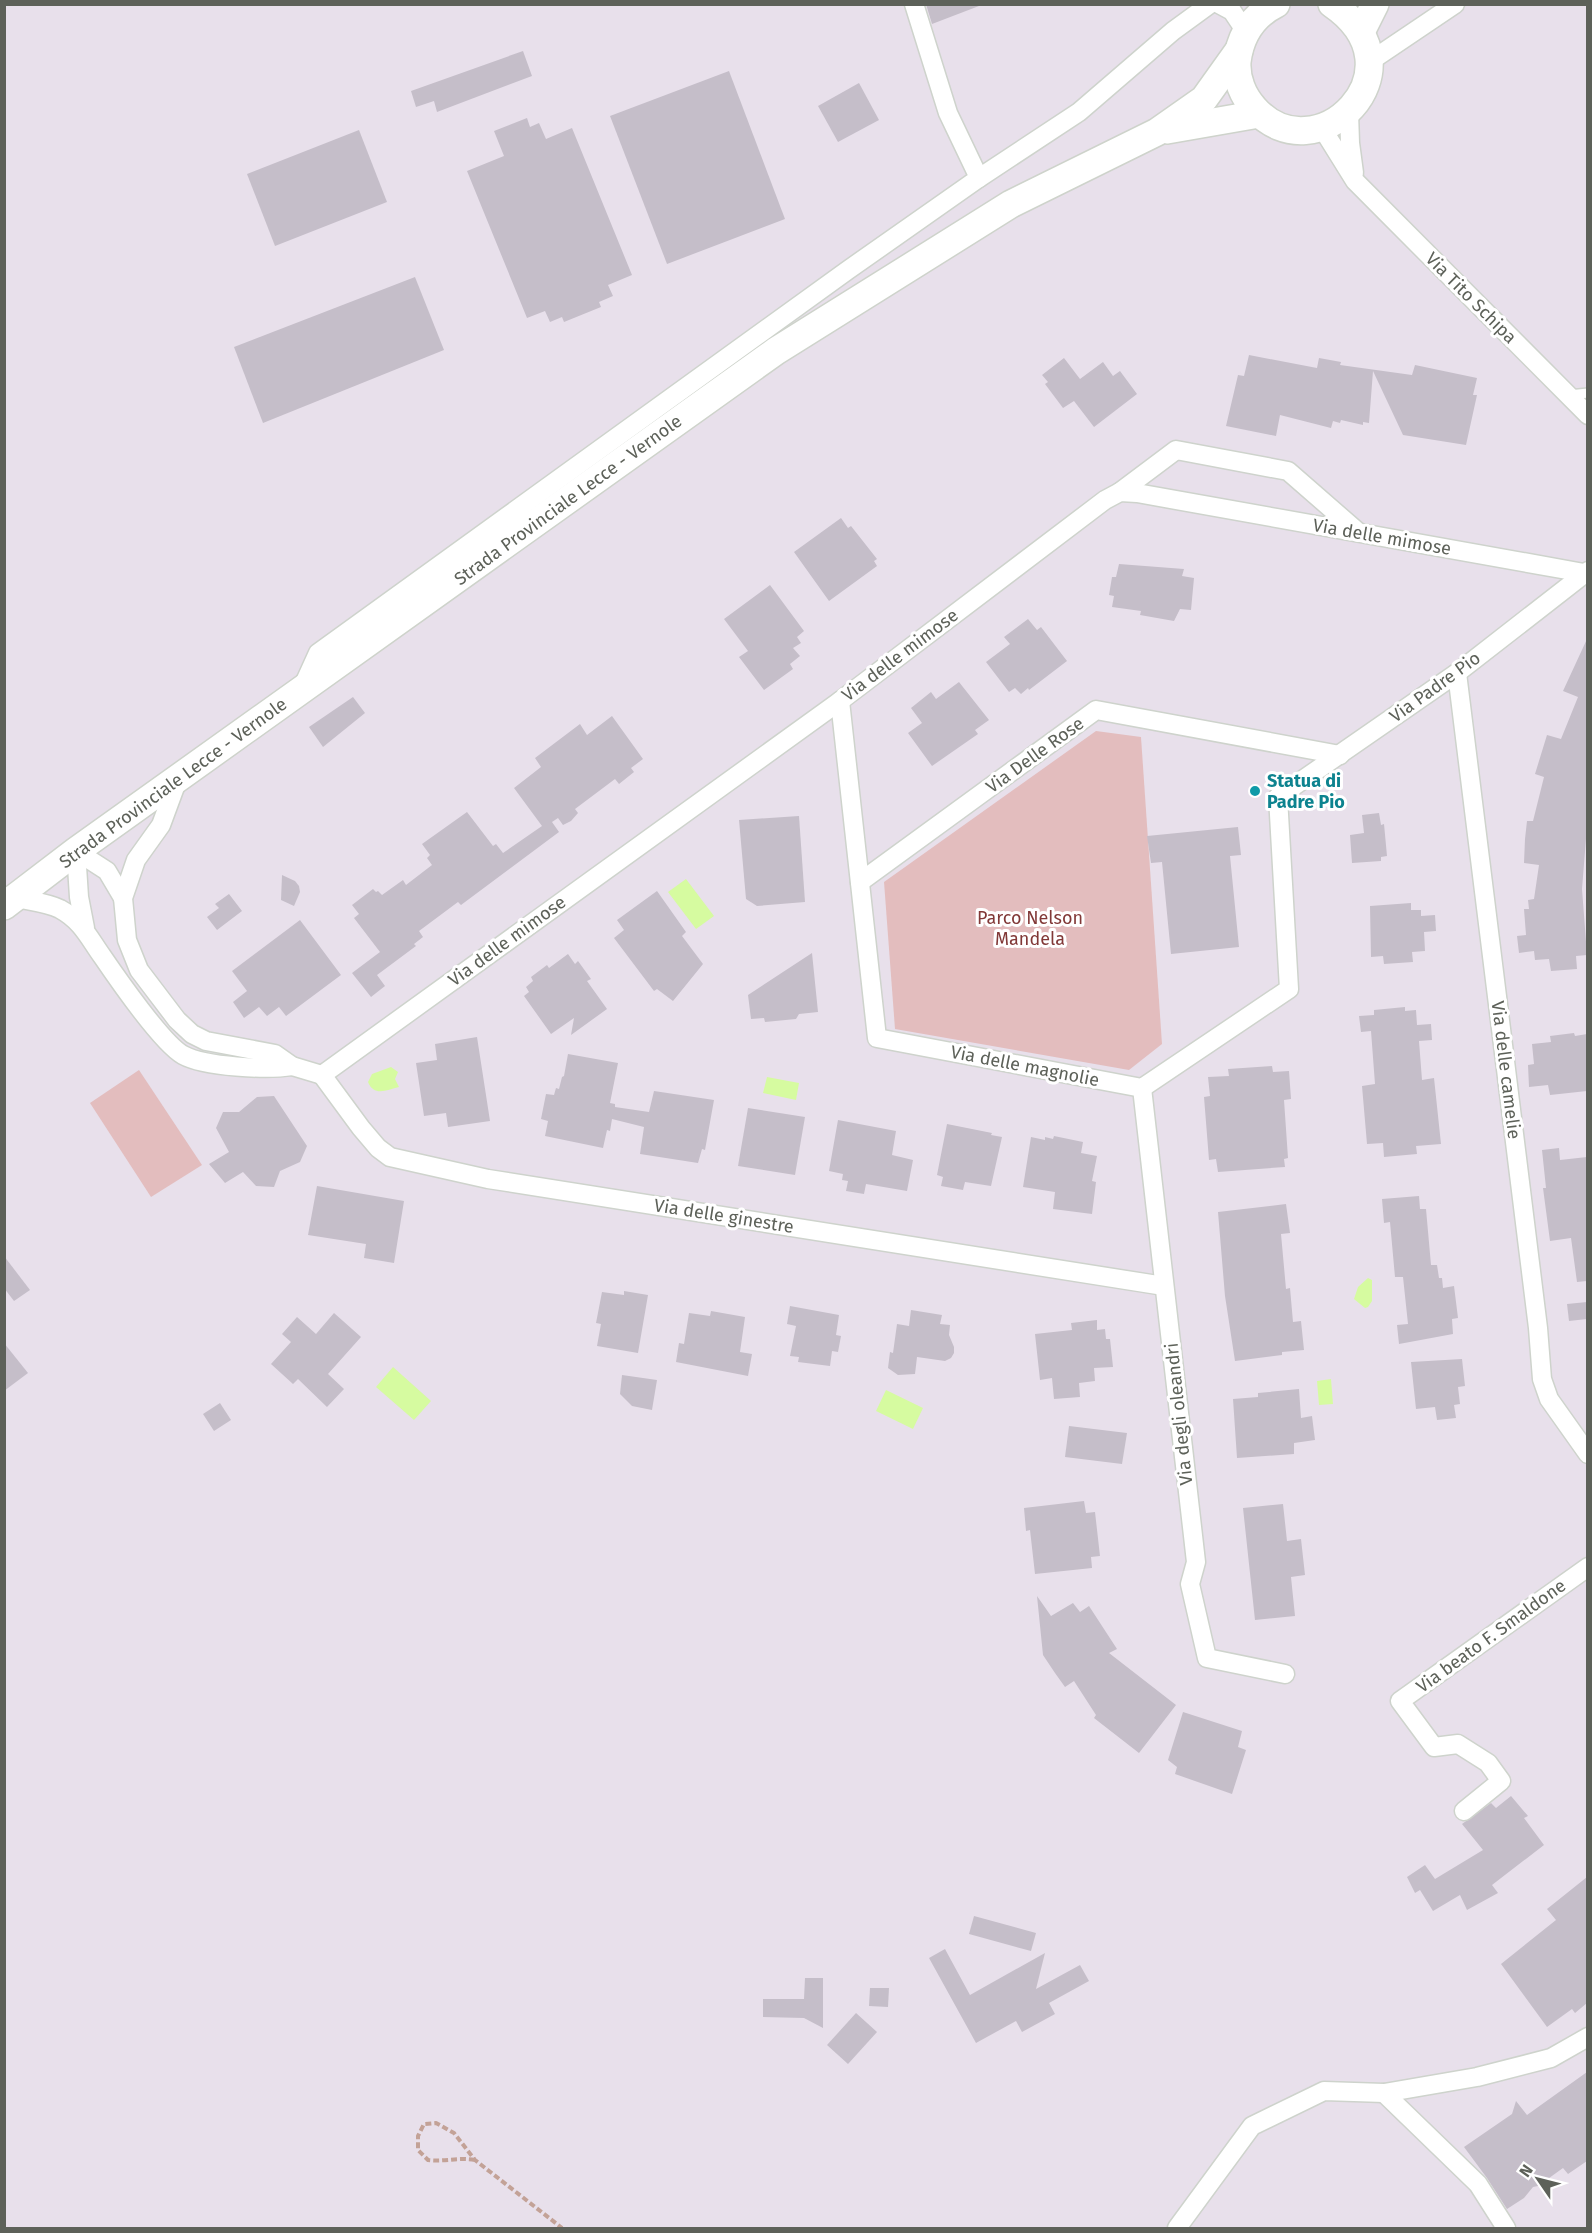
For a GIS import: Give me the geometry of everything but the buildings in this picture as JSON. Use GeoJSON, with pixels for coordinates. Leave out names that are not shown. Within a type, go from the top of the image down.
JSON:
{"type":"FeatureCollection","features":[{"type":"Feature","properties":{"kind":"main road","name":"Strada Provinciale Lecce - Vernole"},"geometry":{"type":"LineString","coordinates":[[10,902],[76,852],[776,351],[1011,204],[1157,132],[1204,99],[1258,16],[1276,4]]}},
{"type":"Feature","properties":{"kind":"main road"},"geometry":{"type":"LineString","coordinates":[[1242,40],[1237,67],[1240,85],[1248,101],[1259,114],[1278,126],[1300,131],[1322,128],[1337,122],[1361,97],[1367,80],[1369,62],[1367,47],[1361,32],[1348,16],[1332,4]]}},
{"type":"Feature","properties":{"kind":"main road"},"geometry":{"type":"LineString","coordinates":[[1361,32],[1375,4]]}},
{"type":"Feature","properties":{"kind":"main road","name":"Strada Provinciale Lecce - Vernole"},"geometry":{"type":"LineString","coordinates":[[1157,132],[1259,114]]}},
{"type":"Feature","properties":{"kind":"street"},"geometry":{"type":"LineString","coordinates":[[914,4],[948,113],[979,178]]}},
{"type":"Feature","properties":{"kind":"street"},"geometry":{"type":"LineString","coordinates":[[302,690],[318,653],[828,284],[979,178],[1079,112],[1173,32],[1210,4]]}},
{"type":"Feature","properties":{"kind":"street"},"geometry":{"type":"LineString","coordinates":[[1219,4],[1232,11],[1242,40]]}},
{"type":"Feature","properties":{"kind":"street"},"geometry":{"type":"LineString","coordinates":[[1369,62],[1455,4]]}},
{"type":"Feature","properties":{"kind":"street"},"geometry":{"type":"LineString","coordinates":[[1349,112],[1355,181]]}},
{"type":"Feature","properties":{"kind":"street","name":"Via Tito Schipa"},"geometry":{"type":"LineString","coordinates":[[1322,128],[1355,181],[1587,415]]}},
{"type":"Feature","properties":{"kind":"street"},"geometry":{"type":"LineString","coordinates":[[1120,492],[1176,450],[1288,471],[1360,533]]}},
{"type":"Feature","properties":{"kind":"street","name":"Via delle mimose"},"geometry":{"type":"LineString","coordinates":[[322,1075],[840,701],[1105,500],[1120,492],[1137,493],[1586,572]]}},
{"type":"Feature","properties":{"kind":"street","name":"Via Padre Pio"},"geometry":{"type":"LineString","coordinates":[[1142,1088],[1289,989],[1278,797],[1457,673],[1586,572]]}},
{"type":"Feature","properties":{"kind":"street","name":"Via delle camelie"},"geometry":{"type":"LineString","coordinates":[[1457,673],[1537,1316],[1542,1379],[1549,1399],[1587,1454]]}},
{"type":"Feature","properties":{"kind":"street","name":"Via delle magnolie"},"geometry":{"type":"LineString","coordinates":[[840,701],[877,1038],[1142,1088]]}},
{"type":"Feature","properties":{"kind":"street","name":"Via Delle Rose"},"geometry":{"type":"LineString","coordinates":[[860,882],[1096,710],[1340,754]]}},
{"type":"Feature","properties":{"kind":"street"},"geometry":{"type":"LineString","coordinates":[[178,779],[161,825],[136,860],[123,898],[127,940],[139,970],[177,1020],[192,1034],[207,1041],[275,1054],[292,1066],[322,1075]]}},
{"type":"Feature","properties":{"kind":"street"},"geometry":{"type":"LineString","coordinates":[[76,852],[107,871],[123,898]]}},
{"type":"Feature","properties":{"kind":"street"},"geometry":{"type":"LineString","coordinates":[[76,852],[79,897],[85,928],[102,956],[165,1040],[183,1055],[204,1061],[273,1069],[292,1066]]}},
{"type":"Feature","properties":{"kind":"street"},"geometry":{"type":"LineString","coordinates":[[10,902],[59,909],[85,928]]}},
{"type":"Feature","properties":{"kind":"street","name":"Via delle ginestre"},"geometry":{"type":"LineString","coordinates":[[322,1075],[361,1128],[378,1148],[390,1157],[488,1179],[1164,1286]]}},
{"type":"Feature","properties":{"kind":"street","name":"Via degli oleandri"},"geometry":{"type":"LineString","coordinates":[[1142,1088],[1196,1562],[1190,1584],[1207,1658],[1285,1674]]}},
{"type":"Feature","properties":{"kind":"street","name":"Via beato F. Smaldone"},"geometry":{"type":"LineString","coordinates":[[1464,1810],[1501,1781],[1488,1764],[1458,1744],[1434,1747],[1400,1701],[1587,1567]]}},
{"type":"Feature","properties":{"kind":"street"},"geometry":{"type":"LineString","coordinates":[[1177,2229],[1252,2126],[1324,2091],[1384,2093],[1477,2077],[1551,2058],[1587,2037]]}},
{"type":"Feature","properties":{"kind":"street"},"geometry":{"type":"LineString","coordinates":[[1384,2093],[1478,2184],[1506,2229]]}},
{"type":"Feature","properties":{"kind":"lane"},"geometry":{"type":"LineString","coordinates":[[1567,395],[1587,393]]}},
{"type":"Feature","properties":{"kind":"path"},"geometry":{"type":"LineString","coordinates":[[475,2160],[457,2157],[442,2161],[428,2160],[418,2150],[418,2136],[424,2124],[436,2123],[454,2133],[475,2160],[562,2229]]}},
{"type":"Feature","properties":{"kind":"green space","name":"Parco Nelson Mandela"},"geometry":{"type":"Polygon","coordinates":[[[1096,731],[1141,737],[1162,1044],[1129,1070],[895,1029],[884,882],[1096,731]]]}},
{"type":"Feature","properties":{"kind":"green space"},"geometry":{"type":"Polygon","coordinates":[[[139,1070],[202,1165],[151,1197],[90,1103],[139,1070]]]}},
{"type":"Feature","properties":{"kind":"shaded area"},"geometry":{"type":"Polygon","coordinates":[[[686,879],[714,916],[696,929],[668,892],[686,879]]]}},
{"type":"Feature","properties":{"kind":"shaded area"},"geometry":{"type":"Polygon","coordinates":[[[391,1067],[398,1072],[395,1079],[399,1087],[381,1091],[374,1090],[368,1082],[372,1074],[391,1067]]]}},
{"type":"Feature","properties":{"kind":"shaded area"},"geometry":{"type":"Polygon","coordinates":[[[767,1077],[799,1083],[796,1100],[763,1093],[767,1077]]]}},
{"type":"Feature","properties":{"kind":"shaded area"},"geometry":{"type":"Polygon","coordinates":[[[1368,1278],[1372,1280],[1372,1301],[1365,1308],[1354,1299],[1358,1287],[1368,1278]]]}},
{"type":"Feature","properties":{"kind":"shaded area"},"geometry":{"type":"Polygon","coordinates":[[[393,1367],[431,1401],[414,1420],[376,1387],[393,1367]]]}},
{"type":"Feature","properties":{"kind":"shaded area"},"geometry":{"type":"Polygon","coordinates":[[[1331,1379],[1333,1404],[1319,1405],[1317,1381],[1331,1379]]]}},
{"type":"Feature","properties":{"kind":"shaded area"},"geometry":{"type":"Polygon","coordinates":[[[886,1390],[923,1408],[913,1429],[876,1411],[886,1390]]]}},
{"type":"Feature","properties":{"kind":"place","name":"Statua di Padre Pio"},"geometry":{"type":"Point","coordinates":[1255,791]}}]}
